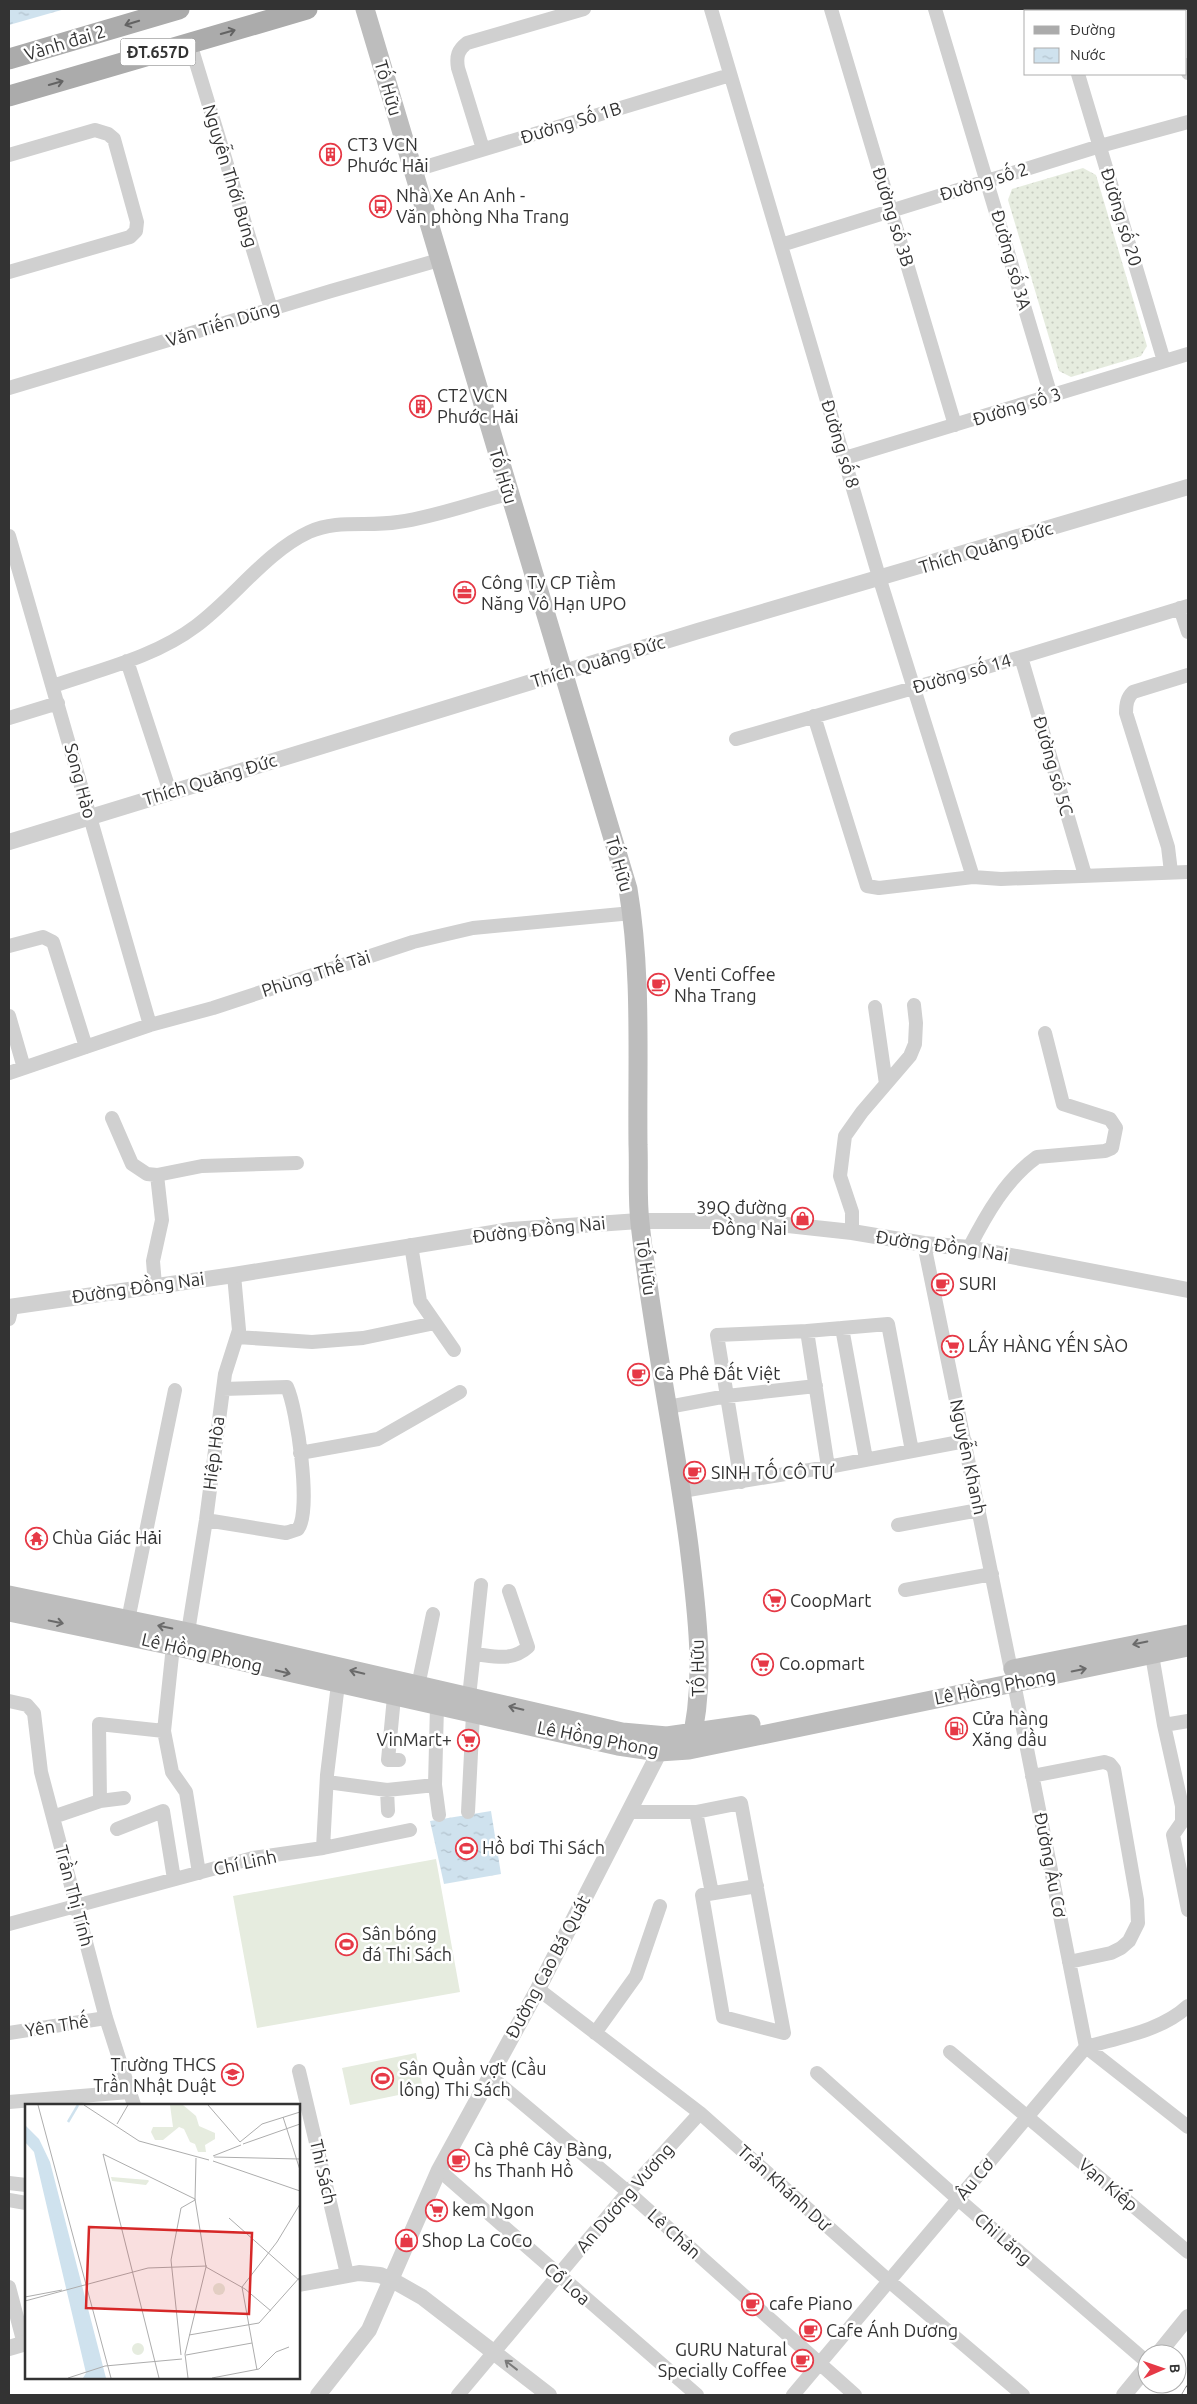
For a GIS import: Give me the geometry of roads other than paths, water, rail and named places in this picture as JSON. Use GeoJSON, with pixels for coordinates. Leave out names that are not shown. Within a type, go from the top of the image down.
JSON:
{"type":"FeatureCollection","features":[{"type":"Feature","properties":{"kind":"main road","name":"Vành đai 2"},"geometry":{"type":"LineString","coordinates":[[9,59],[179,9]]}},
{"type":"Feature","properties":{"kind":"main road","name":"Vành đai 2"},"geometry":{"type":"LineString","coordinates":[[9,96],[307,9]]}},
{"type":"Feature","properties":{"kind":"main road","name":"Tố Hữu"},"geometry":{"type":"LineString","coordinates":[[365,9],[508,494],[628,889],[632,913],[636,1002],[640,1221],[682,1491],[694,1583],[699,1697],[691,1741]]}},
{"type":"Feature","properties":{"kind":"main road","name":"Lê Hồng Phong"},"geometry":{"type":"LineString","coordinates":[[10,1601],[128,1620],[188,1632],[418,1686],[471,1706]]}},
{"type":"Feature","properties":{"kind":"main road","name":"Lê Hồng Phong"},"geometry":{"type":"LineString","coordinates":[[10,1601],[173,1646],[394,1697],[437,1706],[471,1706],[622,1732],[663,1744],[691,1741],[1013,1676],[1188,1634]]}},
{"type":"Feature","properties":{"kind":"main road","name":"Lê Hồng Phong"},"geometry":{"type":"LineString","coordinates":[[1013,1676],[1152,1655],[1188,1647]]}},
{"type":"Feature","properties":{"kind":"street"},"geometry":{"type":"LineString","coordinates":[[483,149],[458,68],[458,54],[461,48],[467,44],[584,9]]}},
{"type":"Feature","properties":{"kind":"street","name":"Đường số 8"},"geometry":{"type":"LineString","coordinates":[[711,9],[880,580],[973,877]]}},
{"type":"Feature","properties":{"kind":"street","name":"Đường số 3B"},"geometry":{"type":"LineString","coordinates":[[831,9],[955,425]]}},
{"type":"Feature","properties":{"kind":"street","name":"Đường số 3A"},"geometry":{"type":"LineString","coordinates":[[935,9],[1051,396]]}},
{"type":"Feature","properties":{"kind":"street","name":"Nguyễn Thới Bưng"},"geometry":{"type":"LineString","coordinates":[[190,43],[271,310]]}},
{"type":"Feature","properties":{"kind":"street","name":"Đường Số 1B"},"geometry":{"type":"LineString","coordinates":[[412,171],[730,75]]}},
{"type":"Feature","properties":{"kind":"street","name":"Đường số 20"},"geometry":{"type":"LineString","coordinates":[[1078,75],[1164,361]]}},
{"type":"Feature","properties":{"kind":"street","name":"Đường số 2"},"geometry":{"type":"LineString","coordinates":[[781,245],[1100,146],[1188,122]]}},
{"type":"Feature","properties":{"kind":"street"},"geometry":{"type":"LineString","coordinates":[[9,155],[95,130],[108,134],[114,139],[137,222],[136,231],[130,237],[9,272]]}},
{"type":"Feature","properties":{"kind":"street","name":"Văn Tiến Dũng"},"geometry":{"type":"LineString","coordinates":[[9,388],[439,260]]}},
{"type":"Feature","properties":{"kind":"street","name":"Đường số 3"},"geometry":{"type":"LineString","coordinates":[[845,458],[1188,354]]}},
{"type":"Feature","properties":{"kind":"street","name":"Thích Quảng Đức"},"geometry":{"type":"LineString","coordinates":[[9,842],[698,631],[880,580],[1188,487]]}},
{"type":"Feature","properties":{"kind":"street"},"geometry":{"type":"LineString","coordinates":[[54,686],[127,661],[176,639],[196,626],[275,555],[307,532],[325,525],[397,522],[508,494]]}},
{"type":"Feature","properties":{"kind":"street","name":"Song Hào"},"geometry":{"type":"LineString","coordinates":[[9,536],[54,686],[150,1025]]}},
{"type":"Feature","properties":{"kind":"street"},"geometry":{"type":"LineString","coordinates":[[1184,607],[1188,632]]}},
{"type":"Feature","properties":{"kind":"street","name":"Đường số 14"},"geometry":{"type":"LineString","coordinates":[[736,739],[1021,657],[1184,607]]}},
{"type":"Feature","properties":{"kind":"street","name":"Đường số 5C"},"geometry":{"type":"LineString","coordinates":[[1021,657],[1085,876]]}},
{"type":"Feature","properties":{"kind":"street"},"geometry":{"type":"LineString","coordinates":[[127,661],[170,792]]}},
{"type":"Feature","properties":{"kind":"street"},"geometry":{"type":"LineString","coordinates":[[1171,872],[1168,847],[1126,713],[1126,707],[1129,696],[1133,692],[1188,675]]}},
{"type":"Feature","properties":{"kind":"street"},"geometry":{"type":"LineString","coordinates":[[9,718],[58,703]]}},
{"type":"Feature","properties":{"kind":"street"},"geometry":{"type":"LineString","coordinates":[[814,716],[866,886],[879,888],[973,877],[1001,879],[1188,872]]}},
{"type":"Feature","properties":{"kind":"street","name":"Phùng Thế Tài"},"geometry":{"type":"LineString","coordinates":[[9,1073],[150,1025],[213,1008],[413,942],[473,928],[632,913]]}},
{"type":"Feature","properties":{"kind":"street"},"geometry":{"type":"LineString","coordinates":[[9,946],[43,937],[53,942],[86,1047]]}},
{"type":"Feature","properties":{"kind":"street"},"geometry":{"type":"LineString","coordinates":[[852,1232],[852,1212],[840,1176],[844,1136],[910,1056],[915,1044],[916,1023],[914,1005]]}},
{"type":"Feature","properties":{"kind":"street"},"geometry":{"type":"LineString","coordinates":[[875,1007],[886,1084]]}},
{"type":"Feature","properties":{"kind":"street"},"geometry":{"type":"LineString","coordinates":[[9,1016],[24,1068]]}},
{"type":"Feature","properties":{"kind":"street"},"geometry":{"type":"LineString","coordinates":[[969,1248],[989,1208],[1028,1163],[1037,1157],[1105,1151],[1112,1148],[1116,1128],[1110,1119],[1063,1104],[1045,1033]]}},
{"type":"Feature","properties":{"kind":"street"},"geometry":{"type":"LineString","coordinates":[[112,1118],[132,1164],[147,1174],[157,1175],[202,1166],[297,1164]]}},
{"type":"Feature","properties":{"kind":"street"},"geometry":{"type":"LineString","coordinates":[[155,1285],[153,1261],[162,1220],[157,1175]]}},
{"type":"Feature","properties":{"kind":"street","name":"Đường Đồng Nai"},"geometry":{"type":"LineString","coordinates":[[10,1311],[155,1285],[234,1275],[511,1230],[640,1221],[750,1221],[852,1232],[924,1244],[969,1248],[1188,1290]]}},
{"type":"Feature","properties":{"kind":"street","name":"Nguyễn Khanh"},"geometry":{"type":"LineString","coordinates":[[924,1244],[1013,1676]]}},
{"type":"Feature","properties":{"kind":"street"},"geometry":{"type":"LineString","coordinates":[[412,1245],[420,1301],[454,1350]]}},
{"type":"Feature","properties":{"kind":"street","name":"Hiệp Hòa"},"geometry":{"type":"LineString","coordinates":[[188,1632],[206,1520],[223,1389],[227,1366],[237,1337],[239,1315],[234,1275]]}},
{"type":"Feature","properties":{"kind":"street"},"geometry":{"type":"LineString","coordinates":[[237,1337],[312,1342],[363,1338],[435,1322]]}},
{"type":"Feature","properties":{"kind":"street"},"geometry":{"type":"LineString","coordinates":[[741,1482],[717,1335],[807,1331],[888,1324],[912,1451]]}},
{"type":"Feature","properties":{"kind":"street"},"geometry":{"type":"LineString","coordinates":[[842,1328],[866,1459]]}},
{"type":"Feature","properties":{"kind":"street"},"geometry":{"type":"LineString","coordinates":[[807,1331],[828,1467]]}},
{"type":"Feature","properties":{"kind":"street"},"geometry":{"type":"LineString","coordinates":[[668,1407],[727,1396],[816,1386]]}},
{"type":"Feature","properties":{"kind":"street"},"geometry":{"type":"LineString","coordinates":[[206,1520],[278,1532],[298,1530],[304,1517],[300,1453],[292,1398],[287,1387],[223,1389]]}},
{"type":"Feature","properties":{"kind":"street"},"geometry":{"type":"LineString","coordinates":[[128,1620],[175,1390]]}},
{"type":"Feature","properties":{"kind":"street"},"geometry":{"type":"LineString","coordinates":[[300,1453],[378,1438],[460,1392]]}},
{"type":"Feature","properties":{"kind":"street"},"geometry":{"type":"LineString","coordinates":[[682,1491],[828,1467],[964,1441]]}},
{"type":"Feature","properties":{"kind":"street"},"geometry":{"type":"LineString","coordinates":[[898,1525],[979,1510]]}},
{"type":"Feature","properties":{"kind":"street"},"geometry":{"type":"LineString","coordinates":[[905,1590],[992,1574]]}},
{"type":"Feature","properties":{"kind":"street"},"geometry":{"type":"LineString","coordinates":[[468,1812],[471,1706],[481,1585]]}},
{"type":"Feature","properties":{"kind":"street"},"geometry":{"type":"LineString","coordinates":[[474,1654],[506,1658],[521,1653],[528,1647],[509,1591]]}},
{"type":"Feature","properties":{"kind":"street"},"geometry":{"type":"LineString","coordinates":[[418,1686],[433,1614]]}},
{"type":"Feature","properties":{"kind":"street"},"geometry":{"type":"LineString","coordinates":[[173,1646],[164,1731],[172,1772],[186,1792],[199,1873]]}},
{"type":"Feature","properties":{"kind":"street"},"geometry":{"type":"LineString","coordinates":[[1152,1655],[1164,1725],[1185,1806],[1182,1822],[1173,1835],[1188,1910]]}},
{"type":"Feature","properties":{"kind":"street","name":"Đường Âu Cơ"},"geometry":{"type":"LineString","coordinates":[[1013,1676],[1086,2047]]}},
{"type":"Feature","properties":{"kind":"street"},"geometry":{"type":"LineString","coordinates":[[323,1848],[327,1782],[338,1684]]}},
{"type":"Feature","properties":{"kind":"street"},"geometry":{"type":"LineString","coordinates":[[394,1697],[388,1760],[399,1760]]}},
{"type":"Feature","properties":{"kind":"street","name":"Trần Thị Tính"},"geometry":{"type":"LineString","coordinates":[[9,1701],[27,1706],[34,1713],[38,1759],[106,2018],[134,2104]]}},
{"type":"Feature","properties":{"kind":"street"},"geometry":{"type":"LineString","coordinates":[[437,1706],[435,1785],[440,1815]]}},
{"type":"Feature","properties":{"kind":"street"},"geometry":{"type":"LineString","coordinates":[[1164,1725],[1188,1721]]}},
{"type":"Feature","properties":{"kind":"street"},"geometry":{"type":"LineString","coordinates":[[100,1801],[99,1724],[164,1731]]}},
{"type":"Feature","properties":{"kind":"street","name":"Đường Cao Bá Quát"},"geometry":{"type":"LineString","coordinates":[[318,2395],[369,2330],[439,2170],[538,1989],[663,1744]]}},
{"type":"Feature","properties":{"kind":"street"},"geometry":{"type":"LineString","coordinates":[[1032,1776],[1104,1762],[1110,1764],[1114,1769],[1137,1900],[1138,1923],[1129,1941],[1121,1948],[1111,1953],[1069,1962]]}},
{"type":"Feature","properties":{"kind":"street"},"geometry":{"type":"LineString","coordinates":[[327,1782],[387,1790],[435,1785]]}},
{"type":"Feature","properties":{"kind":"street"},"geometry":{"type":"LineString","coordinates":[[387,1790],[388,1812]]}},
{"type":"Feature","properties":{"kind":"street"},"geometry":{"type":"LineString","coordinates":[[53,1817],[100,1801],[124,1798]]}},
{"type":"Feature","properties":{"kind":"street"},"geometry":{"type":"LineString","coordinates":[[628,1812],[696,1812],[741,1803],[757,1886],[784,2033],[723,2017],[702,1895],[757,1886]]}},
{"type":"Feature","properties":{"kind":"street"},"geometry":{"type":"LineString","coordinates":[[117,1829],[163,1810],[174,1879]]}},
{"type":"Feature","properties":{"kind":"street"},"geometry":{"type":"LineString","coordinates":[[696,1812],[712,1893]]}},
{"type":"Feature","properties":{"kind":"street","name":"Chí Linh"},"geometry":{"type":"LineString","coordinates":[[9,1924],[253,1858],[323,1848],[410,1830]]}},
{"type":"Feature","properties":{"kind":"street"},"geometry":{"type":"LineString","coordinates":[[595,2033],[636,1976],[660,1906]]}},
{"type":"Feature","properties":{"kind":"street","name":"Trần Khánh Dư"},"geometry":{"type":"LineString","coordinates":[[538,1989],[700,2113],[889,2281],[1023,2395]]}},
{"type":"Feature","properties":{"kind":"street"},"geometry":{"type":"LineString","coordinates":[[1086,2047],[1148,2030],[1180,2013],[1188,2006]]}},
{"type":"Feature","properties":{"kind":"street","name":"Yên Thế"},"geometry":{"type":"LineString","coordinates":[[9,2034],[106,2018]]}},
{"type":"Feature","properties":{"kind":"street"},"geometry":{"type":"LineString","coordinates":[[1086,2047],[1188,2127]]}},
{"type":"Feature","properties":{"kind":"street","name":"Âu Cơ"},"geometry":{"type":"LineString","coordinates":[[793,2395],[1086,2047]]}},
{"type":"Feature","properties":{"kind":"street","name":"Vạn Kiếp"},"geometry":{"type":"LineString","coordinates":[[950,2052],[1188,2252]]}},
{"type":"Feature","properties":{"kind":"street","name":"Thi Sách"},"geometry":{"type":"LineString","coordinates":[[299,2071],[347,2274]]}},
{"type":"Feature","properties":{"kind":"street","name":"Chi Lăng"},"geometry":{"type":"LineString","coordinates":[[817,2073],[958,2199],[1137,2353]]}},
{"type":"Feature","properties":{"kind":"street","name":"Lê Chân"},"geometry":{"type":"LineString","coordinates":[[490,2076],[628,2192],[818,2364],[855,2395]]}},
{"type":"Feature","properties":{"kind":"street"},"geometry":{"type":"LineString","coordinates":[[9,2102],[73,2101],[129,2092]]}},
{"type":"Feature","properties":{"kind":"street","name":"An Dương Vương"},"geometry":{"type":"LineString","coordinates":[[458,2395],[628,2192],[700,2113]]}},
{"type":"Feature","properties":{"kind":"street","name":"Cổ Loa"},"geometry":{"type":"LineString","coordinates":[[439,2170],[558,2276],[697,2395]]}},
{"type":"Feature","properties":{"kind":"street"},"geometry":{"type":"LineString","coordinates":[[9,2183],[25,2185]]}},
{"type":"Feature","properties":{"kind":"street"},"geometry":{"type":"LineString","coordinates":[[9,2200],[25,2203]]}},
{"type":"Feature","properties":{"kind":"street"},"geometry":{"type":"LineString","coordinates":[[300,2284],[347,2274],[375,2274],[392,2280],[422,2297],[549,2395]]}},
{"type":"Feature","properties":{"kind":"street"},"geometry":{"type":"LineString","coordinates":[[9,2287],[20,2345]]}},
{"type":"Feature","properties":{"kind":"street"},"geometry":{"type":"LineString","coordinates":[[1166,2344],[1188,2317]]}},
{"type":"Feature","properties":{"kind":"street"},"geometry":{"type":"LineString","coordinates":[[1124,2395],[1137,2379]]}},
{"type":"Feature","properties":{"kind":"water"},"geometry":{"type":"Polygon","coordinates":[[[9,9],[65,9],[9,25],[9,9]]]}},
{"type":"Feature","properties":{"kind":"water","name":"Hồ bơi Thi Sách"},"geometry":{"type":"Polygon","coordinates":[[[491,1811],[501,1874],[444,1884],[430,1821],[491,1811]]]}},
{"type":"Feature","properties":{"kind":"railway"},"geometry":{"type":"LineString","coordinates":[[1184,2395],[1188,2388]]}},
{"type":"Feature","properties":{"kind":"place","name":"CT3 VCN Phước Hải"},"geometry":{"type":"Point","coordinates":[331,155]}},
{"type":"Feature","properties":{"kind":"place","name":"Nhà Xe An Anh - Văn phòng Nha Trang"},"geometry":{"type":"Point","coordinates":[380,206]}},
{"type":"Feature","properties":{"kind":"place","name":"CT2 VCN Phước Hải"},"geometry":{"type":"Point","coordinates":[421,406]}},
{"type":"Feature","properties":{"kind":"place","name":"Công Ty CP Tiềm Năng Vô Hạn UPO"},"geometry":{"type":"Point","coordinates":[465,593]}},
{"type":"Feature","properties":{"kind":"place","name":"Venti Coffee Nha Trang"},"geometry":{"type":"Point","coordinates":[658,985]}},
{"type":"Feature","properties":{"kind":"place","name":"39Q đường Đồng Nai"},"geometry":{"type":"Point","coordinates":[803,1218]}},
{"type":"Feature","properties":{"kind":"place","name":"SURI"},"geometry":{"type":"Point","coordinates":[943,1284]}},
{"type":"Feature","properties":{"kind":"place","name":"LẤY HÀNG YẾN SÀO"},"geometry":{"type":"Point","coordinates":[952,1346]}},
{"type":"Feature","properties":{"kind":"place","name":"Cà Phê Đất Việt"},"geometry":{"type":"Point","coordinates":[638,1374]}},
{"type":"Feature","properties":{"kind":"place","name":"SINH TỐ CÔ TƯ"},"geometry":{"type":"Point","coordinates":[695,1473]}},
{"type":"Feature","properties":{"kind":"place","name":"Chùa Giác Hải"},"geometry":{"type":"Point","coordinates":[36,1538]}},
{"type":"Feature","properties":{"kind":"place","name":"CoopMart"},"geometry":{"type":"Point","coordinates":[774,1601]}},
{"type":"Feature","properties":{"kind":"place","name":"Co.opmart"},"geometry":{"type":"Point","coordinates":[763,1664]}},
{"type":"Feature","properties":{"kind":"place","name":"Cửa hàng Xăng dầu"},"geometry":{"type":"Point","coordinates":[956,1729]}},
{"type":"Feature","properties":{"kind":"place","name":"VinMart+"},"geometry":{"type":"Point","coordinates":[468,1740]}},
{"type":"Feature","properties":{"kind":"place","name":"Hồ bơi Thi Sách"},"geometry":{"type":"Point","coordinates":[466,1848]}},
{"type":"Feature","properties":{"kind":"place","name":"Sân bóng đá Thi Sách"},"geometry":{"type":"Point","coordinates":[346,1944]}},
{"type":"Feature","properties":{"kind":"place","name":"Trường THCS Trần Nhật Duật"},"geometry":{"type":"Point","coordinates":[232,2075]}},
{"type":"Feature","properties":{"kind":"place","name":"Sân Quần vợt (Cầu lông) Thi Sách"},"geometry":{"type":"Point","coordinates":[383,2079]}},
{"type":"Feature","properties":{"kind":"place","name":"Cà phê Cây Bàng, hs Thanh Hồ"},"geometry":{"type":"Point","coordinates":[458,2160]}},
{"type":"Feature","properties":{"kind":"place","name":"kem Ngon"},"geometry":{"type":"Point","coordinates":[436,2210]}},
{"type":"Feature","properties":{"kind":"place","name":"Shop La CoCo"},"geometry":{"type":"Point","coordinates":[406,2241]}},
{"type":"Feature","properties":{"kind":"place","name":"cafe Piano"},"geometry":{"type":"Point","coordinates":[753,2304]}},
{"type":"Feature","properties":{"kind":"place","name":"Cafe Ánh Dương"},"geometry":{"type":"Point","coordinates":[810,2331]}},
{"type":"Feature","properties":{"kind":"place","name":"GURU Natural Specially Coffee"},"geometry":{"type":"Point","coordinates":[803,2360]}}]}
